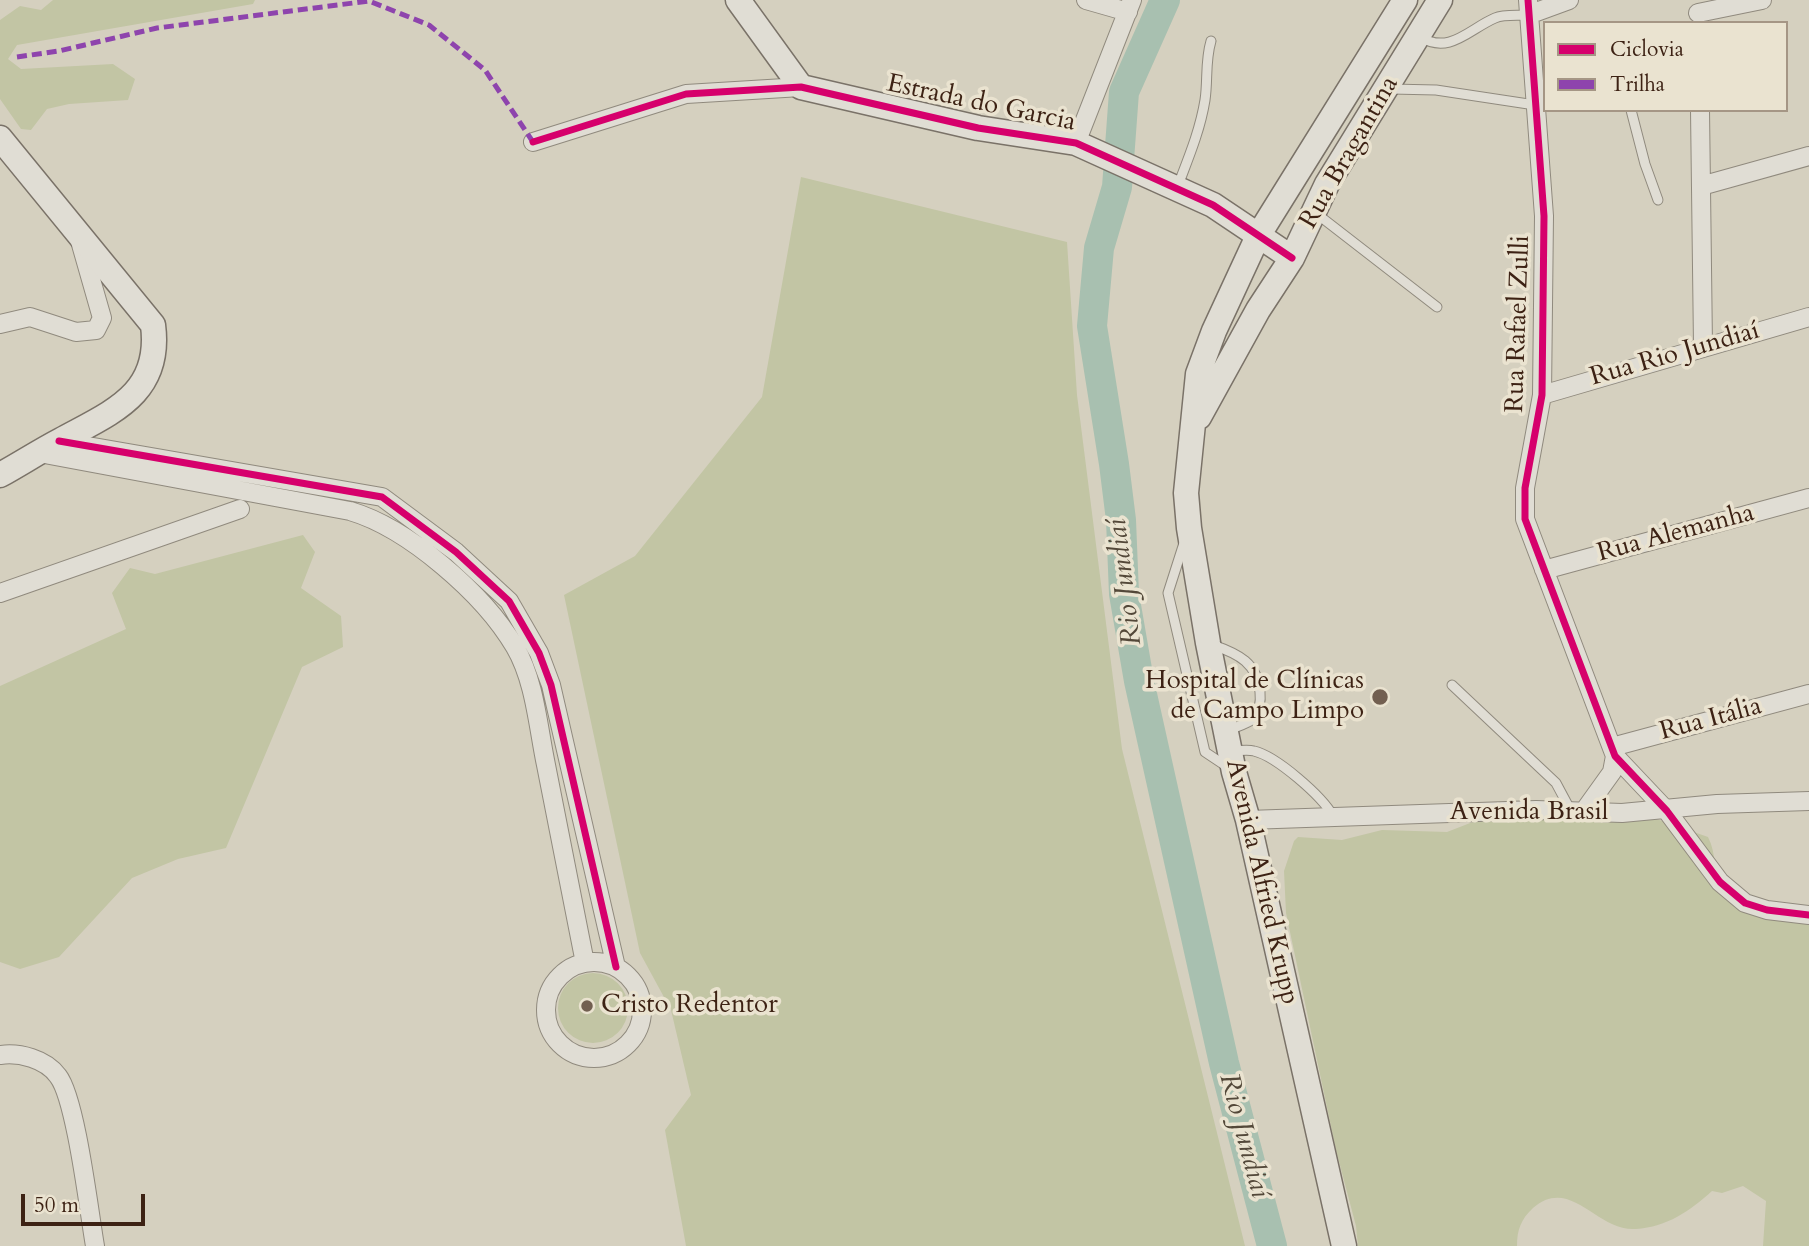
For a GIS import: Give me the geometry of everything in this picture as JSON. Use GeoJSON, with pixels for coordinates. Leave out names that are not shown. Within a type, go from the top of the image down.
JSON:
{"type":"FeatureCollection","features":[{"type":"Feature","properties":{"kind":"main road"},"geometry":{"type":"LineString","coordinates":[[738,0],[801,87]]}},
{"type":"Feature","properties":{"kind":"main road","name":"Rua Bragantina"},"geometry":{"type":"LineString","coordinates":[[1192,432],[1198,374],[1214,331],[1258,236],[1405,0]]}},
{"type":"Feature","properties":{"kind":"main road","name":"Rua Bragantina"},"geometry":{"type":"LineString","coordinates":[[1192,432],[1258,310],[1292,258],[1327,184],[1440,0]]}},
{"type":"Feature","properties":{"kind":"main road","name":"Estrada do Garcia"},"geometry":{"type":"LineString","coordinates":[[801,87],[978,128],[1076,143],[1213,205],[1292,258]]}},
{"type":"Feature","properties":{"kind":"main road"},"geometry":{"type":"LineString","coordinates":[[0,138],[153,325],[155,348],[148,373],[132,397],[115,412],[0,475]]}},
{"type":"Feature","properties":{"kind":"main road"},"geometry":{"type":"LineString","coordinates":[[1213,205],[1226,228],[1243,270]]}},
{"type":"Feature","properties":{"kind":"main road","name":"Avenida Alfried Krupp"},"geometry":{"type":"LineString","coordinates":[[1192,432],[1186,493],[1189,528],[1208,643],[1230,751],[1344,1246]]}},
{"type":"Feature","properties":{"kind":"street"},"geometry":{"type":"LineString","coordinates":[[1076,143],[1130,6],[1086,0]]}},
{"type":"Feature","properties":{"kind":"street"},"geometry":{"type":"LineString","coordinates":[[1526,5],[1569,0]]}},
{"type":"Feature","properties":{"kind":"street"},"geometry":{"type":"LineString","coordinates":[[1697,12],[1762,0]]}},
{"type":"Feature","properties":{"kind":"street","name":"Rua Rafael Zulli"},"geometry":{"type":"LineString","coordinates":[[1526,5],[1544,216],[1542,395],[1525,488],[1525,519],[1614,751]]}},
{"type":"Feature","properties":{"kind":"street"},"geometry":{"type":"LineString","coordinates":[[533,142],[687,94],[801,87]]}},
{"type":"Feature","properties":{"kind":"street"},"geometry":{"type":"LineString","coordinates":[[1700,112],[1703,346]]}},
{"type":"Feature","properties":{"kind":"street"},"geometry":{"type":"LineString","coordinates":[[1701,186],[1809,156]]}},
{"type":"Feature","properties":{"kind":"street"},"geometry":{"type":"LineString","coordinates":[[0,324],[30,317],[75,332],[96,330],[102,318],[77,230]]}},
{"type":"Feature","properties":{"kind":"street","name":"Rua Rio Jundiaí"},"geometry":{"type":"LineString","coordinates":[[1542,395],[1809,317]]}},
{"type":"Feature","properties":{"kind":"street"},"geometry":{"type":"LineString","coordinates":[[49,447],[275,498],[350,510],[377,519],[441,564],[494,618],[516,648],[532,694],[585,963]]}},
{"type":"Feature","properties":{"kind":"street"},"geometry":{"type":"LineString","coordinates":[[49,447],[367,493],[400,508],[456,552],[509,601],[539,653],[551,685],[616,967]]}},
{"type":"Feature","properties":{"kind":"street","name":"Rua Alemanha"},"geometry":{"type":"LineString","coordinates":[[1544,570],[1809,498]]}},
{"type":"Feature","properties":{"kind":"street"},"geometry":{"type":"LineString","coordinates":[[0,593],[240,509]]}},
{"type":"Feature","properties":{"kind":"street"},"geometry":{"type":"LineString","coordinates":[[441,564],[456,552]]}},
{"type":"Feature","properties":{"kind":"street","name":"Rua Itália"},"geometry":{"type":"LineString","coordinates":[[1614,751],[1809,694]]}},
{"type":"Feature","properties":{"kind":"street"},"geometry":{"type":"LineString","coordinates":[[1614,751],[1667,810],[1720,882],[1745,903],[1768,910],[1809,915]]}},
{"type":"Feature","properties":{"kind":"street"},"geometry":{"type":"LineString","coordinates":[[1578,811],[1612,772],[1614,751]]}},
{"type":"Feature","properties":{"kind":"street","name":"Avenida Brasil"},"geometry":{"type":"LineString","coordinates":[[1248,820],[1667,810],[1717,804],[1809,800]]}},
{"type":"Feature","properties":{"kind":"street"},"geometry":{"type":"LineString","coordinates":[[601,962],[616,967],[632,982],[642,1002],[637,1031],[617,1052],[588,1058],[561,1045],[547,1019],[551,990],[559,977],[585,963],[601,962]]}},
{"type":"Feature","properties":{"kind":"street"},"geometry":{"type":"LineString","coordinates":[[0,1055],[18,1052],[58,1075],[69,1098],[95,1246]]}},
{"type":"Feature","properties":{"kind":"lane"},"geometry":{"type":"LineString","coordinates":[[1418,36],[1432,44],[1446,44],[1526,5]]}},
{"type":"Feature","properties":{"kind":"lane"},"geometry":{"type":"LineString","coordinates":[[1167,183],[1200,125],[1206,98],[1205,60],[1211,41]]}},
{"type":"Feature","properties":{"kind":"lane"},"geometry":{"type":"LineString","coordinates":[[1385,89],[1436,90],[1535,105]]}},
{"type":"Feature","properties":{"kind":"lane"},"geometry":{"type":"LineString","coordinates":[[1631,112],[1644,164],[1658,200]]}},
{"type":"Feature","properties":{"kind":"lane"},"geometry":{"type":"LineString","coordinates":[[1314,212],[1437,307]]}},
{"type":"Feature","properties":{"kind":"lane"},"geometry":{"type":"LineString","coordinates":[[1189,528],[1168,593],[1205,752],[1252,750],[1264,754],[1324,800],[1333,816]]}},
{"type":"Feature","properties":{"kind":"lane"},"geometry":{"type":"LineString","coordinates":[[1208,643],[1236,654],[1251,664],[1259,681],[1261,701],[1253,719],[1230,751]]}},
{"type":"Feature","properties":{"kind":"lane"},"geometry":{"type":"LineString","coordinates":[[1452,685],[1556,783],[1578,811]]}},
{"type":"Feature","properties":{"kind":"green space"},"geometry":{"type":"Polygon","coordinates":[[[53,0],[255,0],[253,4],[17,45],[8,59],[21,69],[113,64],[135,79],[128,100],[69,104],[47,109],[31,130],[21,129],[0,99],[0,20],[20,6],[41,10],[53,0]]]}},
{"type":"Feature","properties":{"kind":"green space"},"geometry":{"type":"Polygon","coordinates":[[[801,177],[1067,242],[1077,395],[1122,749],[1245,1246],[686,1246],[665,1130],[691,1095],[671,1010],[640,953],[564,595],[635,556],[762,397],[801,177]]]}},
{"type":"Feature","properties":{"kind":"green space"},"geometry":{"type":"Polygon","coordinates":[[[303,535],[315,552],[301,588],[341,616],[343,647],[302,667],[226,848],[178,859],[132,878],[59,957],[20,969],[0,962],[0,686],[126,629],[112,593],[130,568],[155,574],[303,535]]]}},
{"type":"Feature","properties":{"kind":"green space"},"geometry":{"type":"Polygon","coordinates":[[[1496,813],[1648,816],[1708,837],[1721,892],[1809,920],[1809,1246],[1763,1246],[1766,1201],[1743,1186],[1722,1193],[1712,1191],[1677,1217],[1647,1228],[1622,1228],[1572,1201],[1560,1198],[1547,1200],[1525,1216],[1520,1225],[1517,1246],[1358,1246],[1356,1226],[1336,1150],[1286,913],[1284,871],[1294,841],[1298,837],[1342,840],[1382,830],[1447,832],[1496,813]]]}},
{"type":"Feature","properties":{"kind":"green space"},"geometry":{"type":"Polygon","coordinates":[[[586,973],[600,973],[613,978],[623,988],[628,1008],[623,1028],[613,1038],[600,1043],[586,1043],[573,1038],[563,1028],[558,1015],[558,1001],[563,988],[573,978],[586,973]]]}},
{"type":"Feature","properties":{"kind":"waterway","name":"Rio Jundiaí"},"geometry":{"type":"LineString","coordinates":[[1165,0],[1124,92],[1117,187],[1099,248],[1092,326],[1114,464],[1121,520],[1124,594],[1139,681],[1224,1063],[1272,1246]]}},
{"type":"Feature","properties":{"kind":"marked path"},"geometry":{"type":"LineString","coordinates":[[17,57],[59,51],[157,28],[369,1],[429,25],[485,70],[533,142]]}},
{"type":"Feature","properties":{"kind":"cycle path"},"geometry":{"type":"LineString","coordinates":[[1528,0],[1544,216],[1542,395],[1525,488],[1525,519],[1615,756],[1667,811],[1720,882],[1745,903],[1767,910],[1809,915]]}},
{"type":"Feature","properties":{"kind":"cycle path"},"geometry":{"type":"LineString","coordinates":[[533,142],[686,94],[801,87],[978,128],[1076,143],[1213,205],[1292,258]]}},
{"type":"Feature","properties":{"kind":"cycle path"},"geometry":{"type":"LineString","coordinates":[[59,441],[382,497],[456,552],[509,601],[539,653],[551,685],[616,967]]}},
{"type":"Feature","properties":{"kind":"place","name":"Hospital de Clínicas de Campo Limpo"},"geometry":{"type":"Point","coordinates":[1380,697]}},
{"type":"Feature","properties":{"kind":"place","name":"Cristo Redentor"},"geometry":{"type":"Point","coordinates":[587,1006]}}]}
